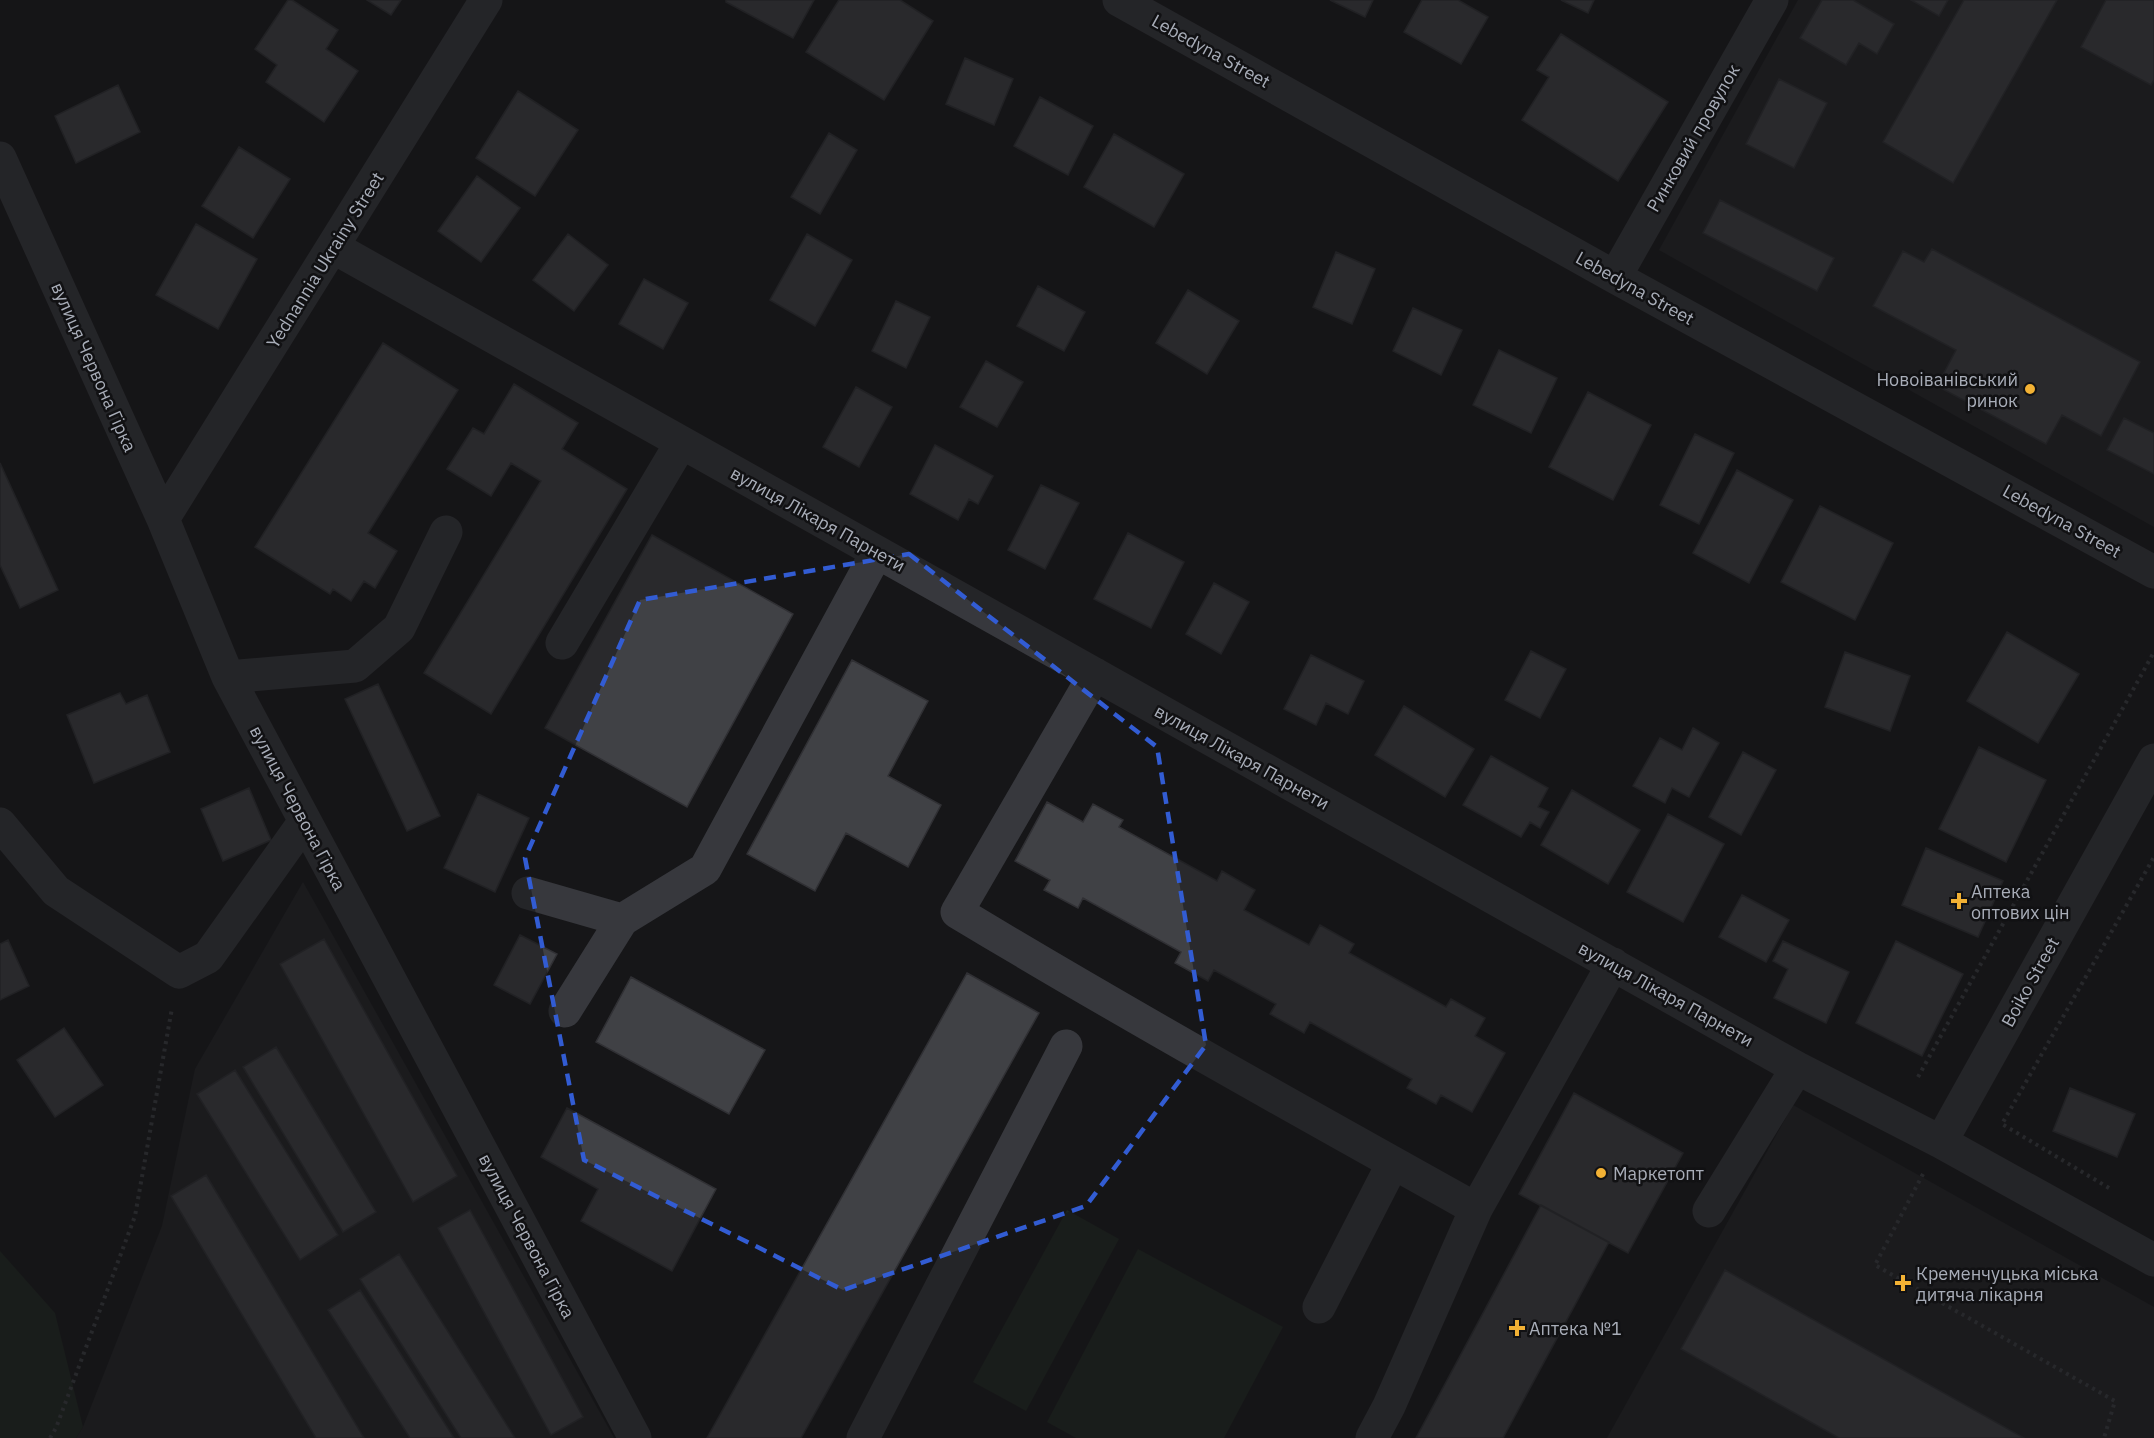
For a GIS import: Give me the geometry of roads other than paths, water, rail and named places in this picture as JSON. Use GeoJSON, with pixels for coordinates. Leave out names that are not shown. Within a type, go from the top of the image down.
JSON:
{"type":"FeatureCollection","features":[{"type":"Feature","properties":{"kind":"street","name":"Yednannia Ukrainy Street"},"geometry":{"type":"LineString","coordinates":[[163,519],[486,0]]}},
{"type":"Feature","properties":{"kind":"street","name":"Lebedyna Street"},"geometry":{"type":"LineString","coordinates":[[1119,0],[1615,277],[2154,572]]}},
{"type":"Feature","properties":{"kind":"street","name":"Ринковий провулок"},"geometry":{"type":"LineString","coordinates":[[1615,277],[1772,0]]}},
{"type":"Feature","properties":{"kind":"street","name":"вулиця Червона Гірка"},"geometry":{"type":"LineString","coordinates":[[0,158],[163,519],[228,677],[635,1438]]}},
{"type":"Feature","properties":{"kind":"street","name":"вулиця Лікаря Парнети"},"geometry":{"type":"LineString","coordinates":[[333,248],[1797,1068],[1941,1142],[2154,1260]]}},
{"type":"Feature","properties":{"kind":"street"},"geometry":{"type":"LineString","coordinates":[[562,643],[681,443]]}},
{"type":"Feature","properties":{"kind":"street"},"geometry":{"type":"LineString","coordinates":[[228,677],[356,666],[399,628],[446,532]]}},
{"type":"Feature","properties":{"kind":"street"},"geometry":{"type":"LineString","coordinates":[[564,1011],[622,920],[705,869],[877,552]]}},
{"type":"Feature","properties":{"kind":"street"},"geometry":{"type":"LineString","coordinates":[[1095,674],[957,912],[1094,994],[1476,1209]]}},
{"type":"Feature","properties":{"kind":"street","name":"Boiko Street"},"geometry":{"type":"LineString","coordinates":[[1941,1142],[2154,760]]}},
{"type":"Feature","properties":{"kind":"street"},"geometry":{"type":"LineString","coordinates":[[0,824],[56,891],[179,972],[208,957],[305,821]]}},
{"type":"Feature","properties":{"kind":"street"},"geometry":{"type":"LineString","coordinates":[[528,893],[622,920]]}},
{"type":"Feature","properties":{"kind":"street"},"geometry":{"type":"LineString","coordinates":[[1372,1438],[1389,1406],[1476,1209],[1613,964]]}},
{"type":"Feature","properties":{"kind":"street"},"geometry":{"type":"LineString","coordinates":[[864,1438],[1066,1046]]}},
{"type":"Feature","properties":{"kind":"street"},"geometry":{"type":"LineString","coordinates":[[1709,1211],[1797,1068]]}},
{"type":"Feature","properties":{"kind":"street"},"geometry":{"type":"LineString","coordinates":[[1319,1307],[1393,1163]]}},
{"type":"Feature","properties":{"kind":"place","name":"Новоіванівський ринок"},"geometry":{"type":"Point","coordinates":[2030,389]}},
{"type":"Feature","properties":{"kind":"place","name":"Аптека оптових цін"},"geometry":{"type":"Point","coordinates":[1959,901]}},
{"type":"Feature","properties":{"kind":"place","name":"Маркетопт"},"geometry":{"type":"Point","coordinates":[1601,1173]}},
{"type":"Feature","properties":{"kind":"place","name":"Кременчуцька міська дитяча лікарня"},"geometry":{"type":"Point","coordinates":[1903,1283]}},
{"type":"Feature","properties":{"kind":"place","name":"Аптека №1"},"geometry":{"type":"Point","coordinates":[1517,1328]}}]}
